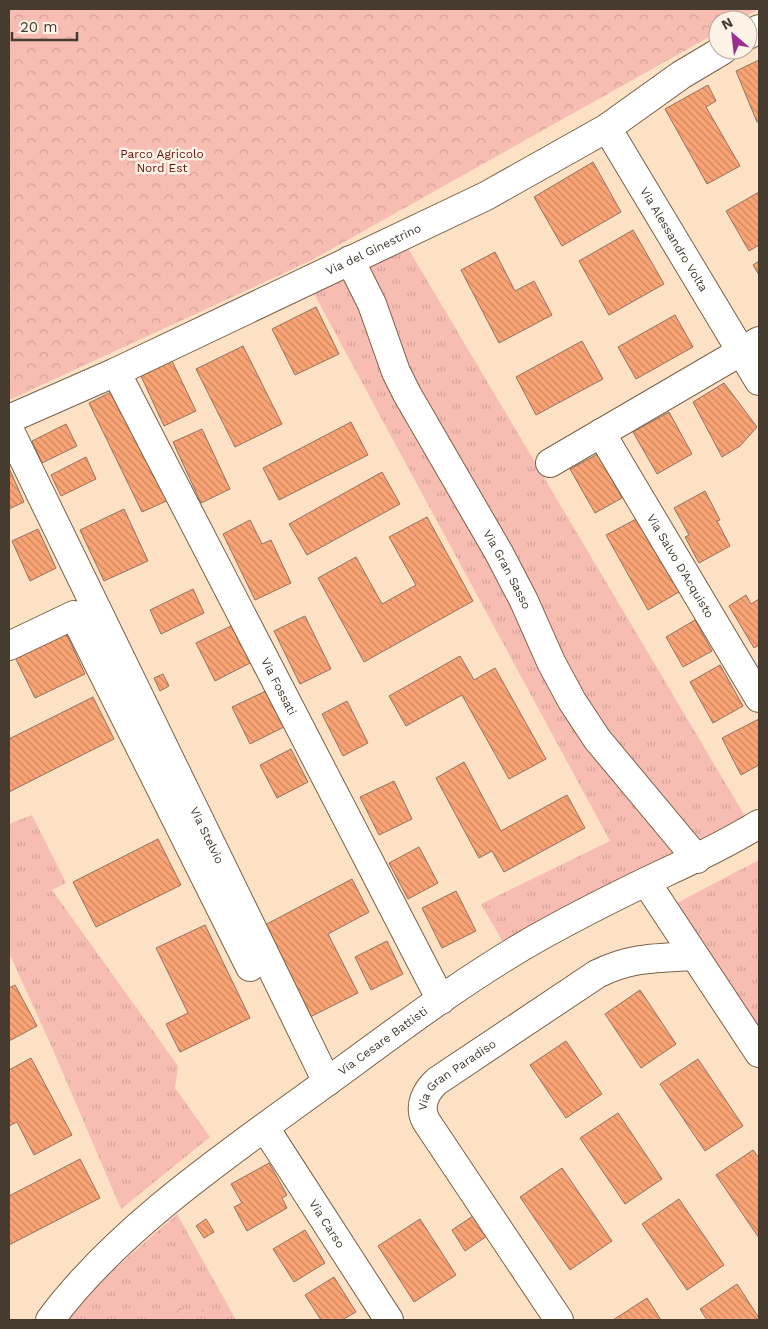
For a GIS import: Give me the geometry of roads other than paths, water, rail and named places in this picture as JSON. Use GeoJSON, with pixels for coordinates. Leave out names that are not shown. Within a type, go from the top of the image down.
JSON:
{"type":"FeatureCollection","features":[{"type":"Feature","properties":{"kind":"street","name":"Via del Ginestrino"},"geometry":{"type":"LineString","coordinates":[[9,419],[116,372],[486,196],[607,128],[682,75],[708,59]]}},
{"type":"Feature","properties":{"kind":"street","name":"Via Alessandro Volta"},"geometry":{"type":"LineString","coordinates":[[607,128],[750,346],[759,381]]}},
{"type":"Feature","properties":{"kind":"street","name":"Via Gran Sasso"},"geometry":{"type":"LineString","coordinates":[[350,260],[372,304],[396,372],[502,559],[562,685],[598,739],[697,858]]}},
{"type":"Feature","properties":{"kind":"street"},"geometry":{"type":"LineString","coordinates":[[550,463],[750,346]]}},
{"type":"Feature","properties":{"kind":"street","name":"Via Fossati"},"geometry":{"type":"LineString","coordinates":[[116,372],[441,1000]]}},
{"type":"Feature","properties":{"kind":"street","name":"Via Stelvio"},"geometry":{"type":"LineString","coordinates":[[9,429],[320,1087]]}},
{"type":"Feature","properties":{"kind":"street","name":"Via Salvo D'Acquisto"},"geometry":{"type":"LineString","coordinates":[[601,433],[759,698]]}},
{"type":"Feature","properties":{"kind":"street"},"geometry":{"type":"LineString","coordinates":[[9,646],[74,615],[84,605],[87,591]]}},
{"type":"Feature","properties":{"kind":"street","name":"Via Stelvio"},"geometry":{"type":"LineString","coordinates":[[74,615],[320,1087]]}},
{"type":"Feature","properties":{"kind":"street","name":"Via Cesare Battisti"},"geometry":{"type":"LineString","coordinates":[[50,1320],[86,1279],[147,1220],[188,1185],[441,1000],[490,966],[587,910],[697,858],[759,824]]}},
{"type":"Feature","properties":{"kind":"street"},"geometry":{"type":"LineString","coordinates":[[646,882],[759,1052]]}},
{"type":"Feature","properties":{"kind":"street","name":"Via Gran Paradiso"},"geometry":{"type":"LineString","coordinates":[[560,1320],[426,1121],[423,1111],[428,1090],[438,1081],[597,974],[621,963],[634,960],[694,956]]}},
{"type":"Feature","properties":{"kind":"street","name":"Via Carso"},"geometry":{"type":"LineString","coordinates":[[265,1128],[389,1320]]}},
{"type":"Feature","properties":{"kind":"park label","name":"Parco Agricolo Nord Est"},"geometry":{"type":"Point","coordinates":[162,161]}}]}
